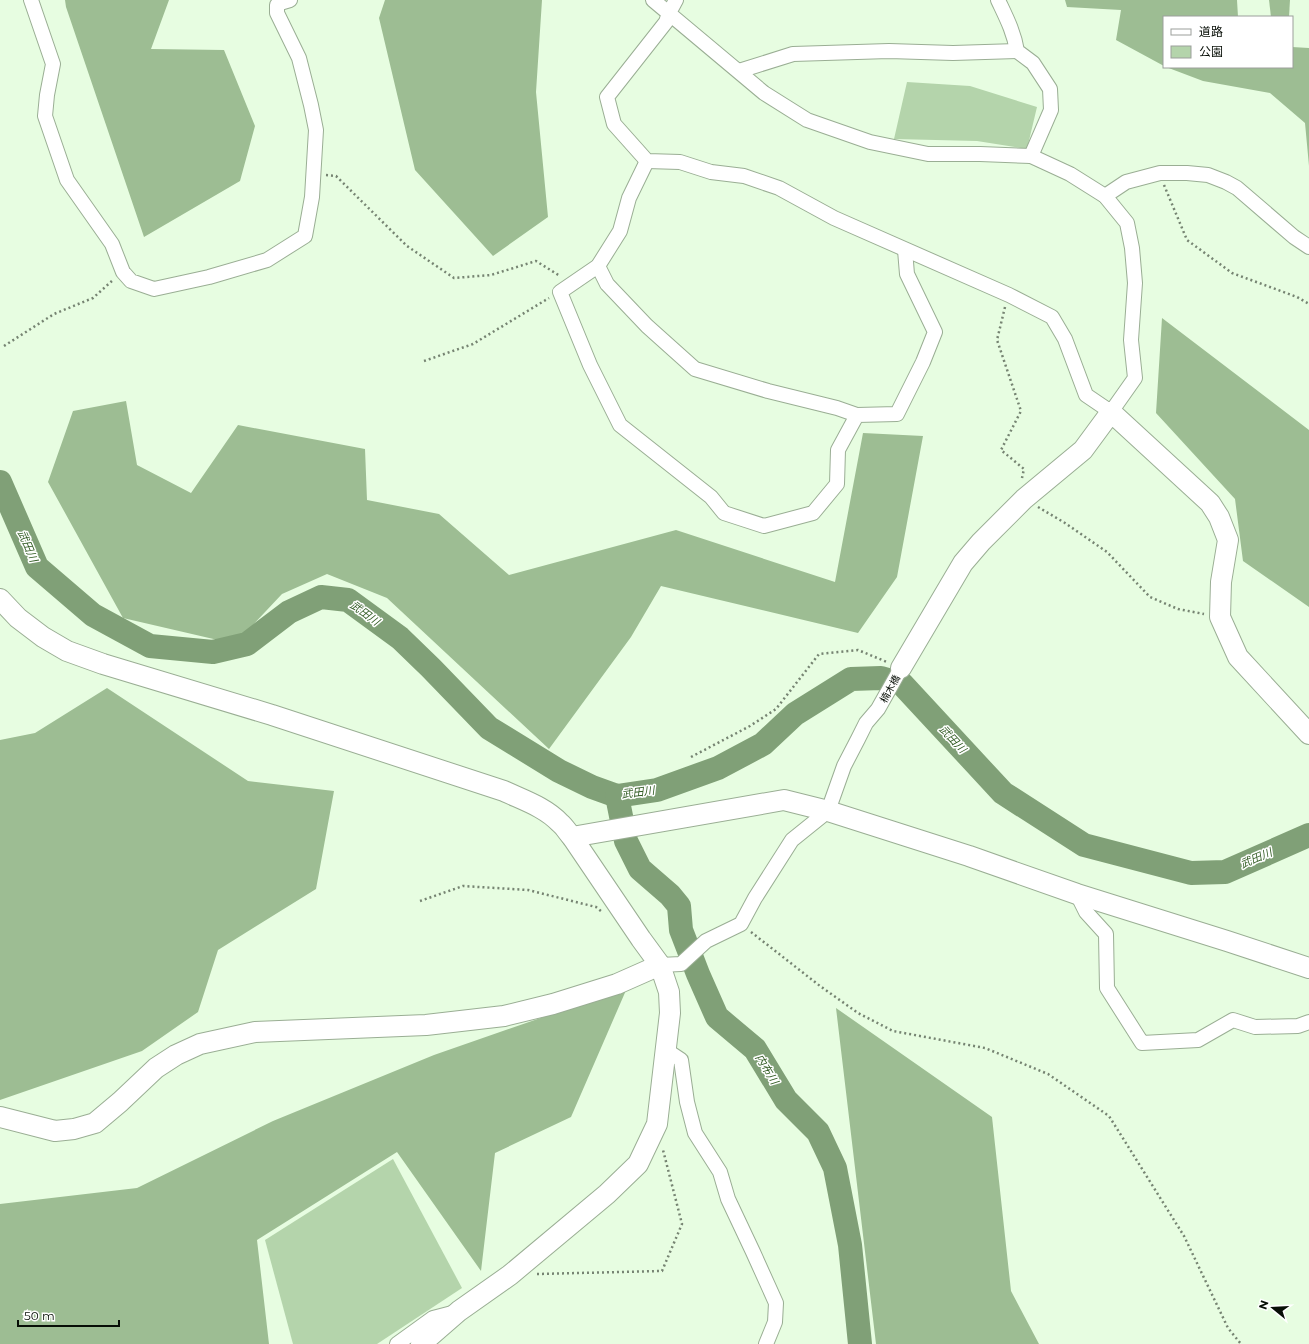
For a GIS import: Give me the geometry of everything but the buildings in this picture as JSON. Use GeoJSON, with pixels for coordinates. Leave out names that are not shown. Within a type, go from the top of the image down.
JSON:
{"type":"FeatureCollection","features":[{"type":"Feature","properties":{"kind":"street"},"geometry":{"type":"LineString","coordinates":[[31,0],[53,64],[47,95],[46,116],[67,180],[112,244],[123,272],[131,281],[154,289],[209,277],[267,260],[306,236],[314,174],[316,130],[299,58],[277,13],[277,5],[290,0]]}},
{"type":"Feature","properties":{"kind":"street"},"geometry":{"type":"LineString","coordinates":[[653,0],[764,93],[806,120],[870,142],[928,154],[1031,156],[1070,174],[1105,196],[1127,223],[1132,248],[1135,283],[1131,340],[1135,378],[1082,450],[1024,499],[981,542],[963,563],[901,668]]}},
{"type":"Feature","properties":{"kind":"street"},"geometry":{"type":"LineString","coordinates":[[676,0],[666,22],[607,97],[614,124],[647,161],[680,162],[711,172],[744,176],[779,188],[834,218],[1009,295],[1052,317],[1064,339],[1086,395],[1111,412],[1210,503],[1219,516],[1228,540],[1221,582],[1220,617],[1238,657],[1309,734]]}},
{"type":"Feature","properties":{"kind":"street"},"geometry":{"type":"LineString","coordinates":[[998,0],[1010,23],[1015,37],[1017,51]]}},
{"type":"Feature","properties":{"kind":"street"},"geometry":{"type":"LineString","coordinates":[[739,71],[793,54],[889,51],[953,54],[1017,51],[1033,63],[1050,89],[1051,110],[1031,156]]}},
{"type":"Feature","properties":{"kind":"street"},"geometry":{"type":"LineString","coordinates":[[647,161],[629,198],[620,231],[598,266],[560,292],[590,365],[620,425],[711,497],[724,513],[764,526],[813,513],[837,484],[838,450],[857,415]]}},
{"type":"Feature","properties":{"kind":"street"},"geometry":{"type":"LineString","coordinates":[[1105,196],[1126,182],[1160,173],[1208,175],[1226,182],[1252,200],[1294,237],[1309,247]]}},
{"type":"Feature","properties":{"kind":"street"},"geometry":{"type":"LineString","coordinates":[[598,266],[607,284],[647,326],[695,369],[768,391],[837,408],[857,415],[897,414],[923,362],[935,332],[907,274],[905,250]]}},
{"type":"Feature","properties":{"kind":"street"},"geometry":{"type":"LineString","coordinates":[[0,599],[18,618],[43,637],[67,652],[272,715],[504,791],[549,813],[560,823],[580,836],[641,939],[660,965],[669,992],[670,1013],[666,1050],[657,1124],[638,1164],[607,1194],[510,1275],[459,1311],[421,1344]]}},
{"type":"Feature","properties":{"kind":"street","name":"楠木橋"},"geometry":{"type":"LineString","coordinates":[[828,811],[844,766],[866,723],[878,709],[901,668]]}},
{"type":"Feature","properties":{"kind":"street"},"geometry":{"type":"LineString","coordinates":[[580,836],[784,800],[828,811],[969,856],[1077,894],[1309,968]]}},
{"type":"Feature","properties":{"kind":"street"},"geometry":{"type":"LineString","coordinates":[[0,1117],[55,1131],[74,1129],[95,1123],[156,1068],[176,1055],[200,1044],[255,1032],[426,1025],[504,1016],[554,1004],[617,984],[660,965],[681,964],[706,941],[741,924],[755,898],[792,840],[828,811]]}},
{"type":"Feature","properties":{"kind":"street"},"geometry":{"type":"LineString","coordinates":[[1077,894],[1086,912],[1106,934],[1107,988],[1142,1043],[1198,1040],[1233,1020],[1255,1027],[1298,1026],[1309,1022]]}},
{"type":"Feature","properties":{"kind":"street"},"geometry":{"type":"LineString","coordinates":[[666,1050],[681,1060],[687,1102],[695,1133],[720,1172],[728,1199],[776,1303],[775,1322],[766,1344]]}},
{"type":"Feature","properties":{"kind":"street"},"geometry":{"type":"LineString","coordinates":[[397,1344],[433,1318],[459,1311]]}},
{"type":"Feature","properties":{"kind":"path"},"geometry":{"type":"LineString","coordinates":[[1160,173],[1187,240],[1232,273],[1297,297],[1309,304]]}},
{"type":"Feature","properties":{"kind":"path"},"geometry":{"type":"LineString","coordinates":[[314,174],[336,176],[407,246],[454,278],[491,275],[536,261],[572,284]]}},
{"type":"Feature","properties":{"kind":"path"},"geometry":{"type":"LineString","coordinates":[[4,346],[54,314],[93,298],[123,272]]}},
{"type":"Feature","properties":{"kind":"path"},"geometry":{"type":"LineString","coordinates":[[424,361],[473,344],[560,292]]}},
{"type":"Feature","properties":{"kind":"path"},"geometry":{"type":"LineString","coordinates":[[1009,295],[997,340],[1022,411],[1001,450],[1024,469],[1018,495],[1065,523],[1107,552],[1150,597],[1178,609],[1220,617]]}},
{"type":"Feature","properties":{"kind":"path"},"geometry":{"type":"LineString","coordinates":[[692,757],[750,726],[776,709],[819,654],[858,650],[901,668]]}},
{"type":"Feature","properties":{"kind":"path"},"geometry":{"type":"LineString","coordinates":[[420,901],[463,886],[470,886],[528,890],[596,907],[602,912]]}},
{"type":"Feature","properties":{"kind":"path"},"geometry":{"type":"LineString","coordinates":[[741,924],[820,986],[858,1013],[893,1031],[985,1048],[1048,1074],[1109,1116],[1184,1236],[1228,1328],[1241,1344]]}},
{"type":"Feature","properties":{"kind":"path"},"geometry":{"type":"LineString","coordinates":[[510,1275],[662,1271],[682,1224],[657,1124]]}},
{"type":"Feature","properties":{"kind":"green space"},"geometry":{"type":"Polygon","coordinates":[[[65,0],[169,0],[151,49],[224,50],[255,126],[240,181],[144,237],[66,7],[65,0]]]}},
{"type":"Feature","properties":{"kind":"green space"},"geometry":{"type":"Polygon","coordinates":[[[385,0],[542,0],[536,92],[548,217],[493,256],[415,170],[379,18],[385,0]]]}},
{"type":"Feature","properties":{"kind":"green space"},"geometry":{"type":"Polygon","coordinates":[[[1065,0],[1237,0],[1238,16],[1163,16],[1163,65],[1116,40],[1121,10],[1067,7],[1065,0]]]}},
{"type":"Feature","properties":{"kind":"green space"},"geometry":{"type":"Polygon","coordinates":[[[1269,0],[1290,0],[1289,16],[1271,16],[1269,0]]]}},
{"type":"Feature","properties":{"kind":"green space"},"geometry":{"type":"Polygon","coordinates":[[[1293,47],[1309,48],[1309,166],[1305,123],[1270,93],[1203,81],[1169,68],[1293,68],[1293,47]]]}},
{"type":"Feature","properties":{"kind":"green space"},"geometry":{"type":"Polygon","coordinates":[[[907,82],[970,86],[1037,107],[1027,149],[977,141],[894,139],[907,82]]]}},
{"type":"Feature","properties":{"kind":"green space"},"geometry":{"type":"Polygon","coordinates":[[[1162,318],[1309,430],[1309,607],[1243,561],[1235,499],[1156,413],[1162,318]]]}},
{"type":"Feature","properties":{"kind":"green space"},"geometry":{"type":"Polygon","coordinates":[[[126,401],[137,465],[191,493],[238,425],[365,449],[367,500],[439,514],[509,575],[676,530],[835,582],[863,433],[923,436],[897,577],[858,633],[661,586],[631,637],[549,749],[387,598],[327,574],[282,594],[235,644],[123,618],[48,482],[73,411],[126,401]]]}},
{"type":"Feature","properties":{"kind":"green space"},"geometry":{"type":"Polygon","coordinates":[[[107,688],[248,781],[334,791],[316,889],[218,950],[198,1012],[142,1051],[0,1100],[0,740],[35,733],[107,688]]]}},
{"type":"Feature","properties":{"kind":"green space"},"geometry":{"type":"Polygon","coordinates":[[[627,988],[571,1117],[495,1153],[481,1271],[397,1152],[257,1240],[269,1344],[0,1344],[0,1204],[137,1188],[273,1121],[434,1055],[627,988]]]}},
{"type":"Feature","properties":{"kind":"green space"},"geometry":{"type":"Polygon","coordinates":[[[836,1008],[992,1117],[1011,1291],[1039,1344],[876,1344],[836,1008]]]}},
{"type":"Feature","properties":{"kind":"green space"},"geometry":{"type":"Polygon","coordinates":[[[393,1159],[462,1288],[377,1344],[293,1344],[265,1240],[393,1159]]]}},
{"type":"Feature","properties":{"kind":"waterway","name":"武田川"},"geometry":{"type":"LineString","coordinates":[[0,482],[37,567],[93,615],[150,646],[213,652],[247,644],[289,612],[321,597],[348,600],[400,638],[489,728],[559,771],[592,787],[617,796],[657,790],[718,768],[763,744],[795,714],[851,679],[881,678],[902,684],[1003,793],[1084,845],[1191,873],[1225,872],[1309,835]]}},
{"type":"Feature","properties":{"kind":"waterway","name":"内布川"},"geometry":{"type":"LineString","coordinates":[[617,796],[626,841],[640,869],[670,895],[679,906],[681,930],[717,1017],[755,1049],[786,1100],[818,1132],[835,1168],[850,1245],[860,1344]]}}]}
